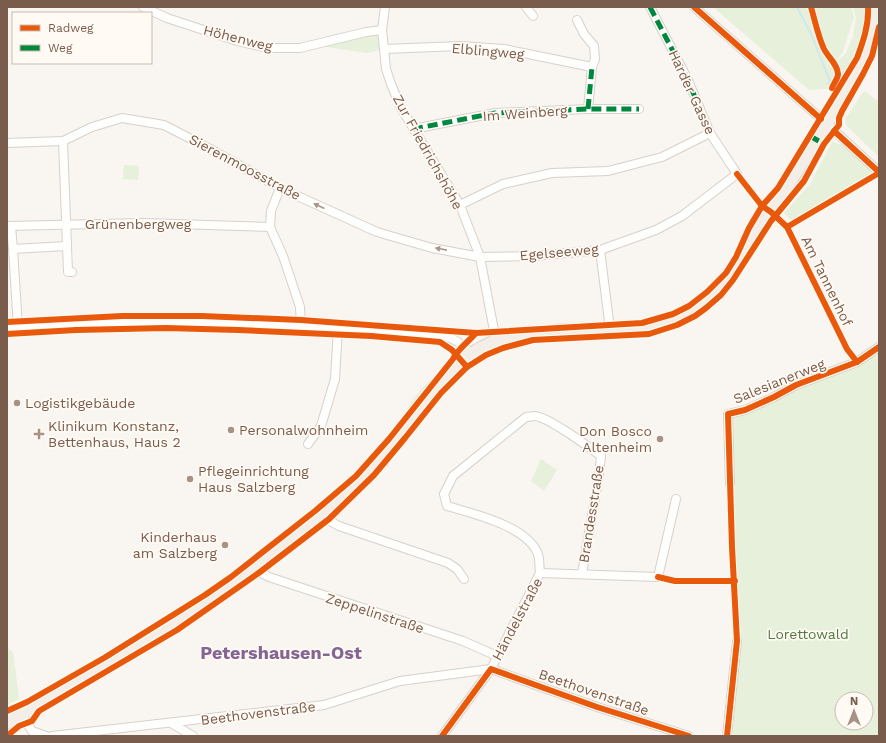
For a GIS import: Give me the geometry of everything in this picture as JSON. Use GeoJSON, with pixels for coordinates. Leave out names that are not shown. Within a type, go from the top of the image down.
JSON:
{"type":"FeatureCollection","features":[{"type":"Feature","properties":{"kind":"main road"},"geometry":{"type":"LineString","coordinates":[[7,722],[108,664],[204,604],[257,566],[325,513],[361,480],[457,365],[471,354],[496,341],[520,336],[552,332],[646,328],[667,322],[684,314],[714,293],[740,261],[827,124],[864,60],[871,39],[874,7]]}},
{"type":"Feature","properties":{"kind":"street","name":"Höhenweg"},"geometry":{"type":"LineString","coordinates":[[142,7],[188,25],[237,41],[267,48],[300,48],[366,32],[382,30]]}},
{"type":"Feature","properties":{"kind":"street","name":"Zur Friedrichshöhe"},"geometry":{"type":"LineString","coordinates":[[385,7],[382,30],[386,69],[400,108],[460,205],[480,257],[496,341]]}},
{"type":"Feature","properties":{"kind":"street"},"geometry":{"type":"LineString","coordinates":[[526,7],[533,16]]}},
{"type":"Feature","properties":{"kind":"street","name":"Harder Gasse"},"geometry":{"type":"LineString","coordinates":[[650,7],[686,78],[710,133],[737,174]]}},
{"type":"Feature","properties":{"kind":"street"},"geometry":{"type":"LineString","coordinates":[[694,7],[827,124],[879,172]]}},
{"type":"Feature","properties":{"kind":"street"},"geometry":{"type":"LineString","coordinates":[[577,20],[584,34],[594,46],[595,59],[592,67],[588,108]]}},
{"type":"Feature","properties":{"kind":"street","name":"Elblingweg"},"geometry":{"type":"LineString","coordinates":[[384,49],[460,46],[504,49],[592,67]]}},
{"type":"Feature","properties":{"kind":"street","name":"Im Weinberg"},"geometry":{"type":"LineString","coordinates":[[413,129],[495,113],[588,108],[640,110]]}},
{"type":"Feature","properties":{"kind":"street","name":"Sierenmoosstraße"},"geometry":{"type":"LineString","coordinates":[[7,143],[63,141],[92,127],[122,118],[164,125],[280,188],[377,232],[432,248],[480,257]]}},
{"type":"Feature","properties":{"kind":"street"},"geometry":{"type":"LineString","coordinates":[[460,205],[510,182],[552,173],[608,171],[662,157],[710,133]]}},
{"type":"Feature","properties":{"kind":"street"},"geometry":{"type":"LineString","coordinates":[[63,141],[66,246],[68,272],[72,272]]}},
{"type":"Feature","properties":{"kind":"street","name":"Egelseeweg"},"geometry":{"type":"LineString","coordinates":[[480,257],[534,256],[600,250],[656,230],[682,216],[737,174]]}},
{"type":"Feature","properties":{"kind":"street"},"geometry":{"type":"LineString","coordinates":[[280,188],[271,211],[270,227],[283,256],[300,306],[301,325]]}},
{"type":"Feature","properties":{"kind":"street","name":"Grünenbergweg"},"geometry":{"type":"LineString","coordinates":[[9,226],[144,223],[270,227]]}},
{"type":"Feature","properties":{"kind":"street"},"geometry":{"type":"LineString","coordinates":[[9,226],[13,249],[18,327]]}},
{"type":"Feature","properties":{"kind":"street"},"geometry":{"type":"LineString","coordinates":[[13,249],[66,246]]}},
{"type":"Feature","properties":{"kind":"street"},"geometry":{"type":"LineString","coordinates":[[600,250],[610,329]]}},
{"type":"Feature","properties":{"kind":"street"},"geometry":{"type":"LineString","coordinates":[[7,328],[75,323],[157,321],[301,325],[441,335],[450,337],[458,342],[471,354]]}},
{"type":"Feature","properties":{"kind":"street"},"geometry":{"type":"LineString","coordinates":[[308,444],[321,426],[336,379],[338,328]]}},
{"type":"Feature","properties":{"kind":"street","name":"Salesianerweg"},"geometry":{"type":"LineString","coordinates":[[730,484],[728,414],[745,410],[796,385],[857,362],[879,347]]}},
{"type":"Feature","properties":{"kind":"street","name":"Brandesstraße"},"geometry":{"type":"LineString","coordinates":[[540,573],[538,554],[526,537],[488,517],[447,506],[444,494],[452,476],[526,417],[535,416],[543,418],[558,427],[601,456],[582,574]]}},
{"type":"Feature","properties":{"kind":"street","name":"Händelstraße"},"geometry":{"type":"LineString","coordinates":[[442,736],[491,669],[540,573],[658,577],[676,499]]}},
{"type":"Feature","properties":{"kind":"street"},"geometry":{"type":"LineString","coordinates":[[325,513],[330,521],[339,526],[448,563],[457,569],[464,578]]}},
{"type":"Feature","properties":{"kind":"street","name":"Zeppelinstraße"},"geometry":{"type":"LineString","coordinates":[[257,566],[263,574],[269,577],[463,642],[497,656]]}},
{"type":"Feature","properties":{"kind":"street"},"geometry":{"type":"LineString","coordinates":[[727,736],[737,642]]}},
{"type":"Feature","properties":{"kind":"street","name":"Beethovenstraße"},"geometry":{"type":"LineString","coordinates":[[52,736],[324,706],[400,681],[491,669],[597,707],[689,736]]}},
{"type":"Feature","properties":{"kind":"street"},"geometry":{"type":"LineString","coordinates":[[21,714],[32,731],[46,736]]}},
{"type":"Feature","properties":{"kind":"street"},"geometry":{"type":"LineString","coordinates":[[171,724],[193,736]]}},
{"type":"Feature","properties":{"kind":"green space"},"geometry":{"type":"Polygon","coordinates":[[[713,7],[809,7],[820,45],[832,66],[846,53],[853,36],[856,17],[853,7],[865,7],[866,18],[862,39],[858,49],[836,88],[809,90],[713,7]]]}},
{"type":"Feature","properties":{"kind":"green space"},"geometry":{"type":"Polygon","coordinates":[[[814,7],[851,7],[854,17],[843,52],[837,60],[824,43],[814,7]]]}},
{"type":"Feature","properties":{"kind":"green space"},"geometry":{"type":"Polygon","coordinates":[[[382,30],[384,49],[367,53],[313,45],[382,30]]]}},
{"type":"Feature","properties":{"kind":"green space"},"geometry":{"type":"Polygon","coordinates":[[[864,91],[879,102],[879,157],[846,125],[845,119],[864,91]]]}},
{"type":"Feature","properties":{"kind":"green space"},"geometry":{"type":"Polygon","coordinates":[[[832,142],[846,146],[877,174],[793,222],[784,213],[810,184],[832,142]]]}},
{"type":"Feature","properties":{"kind":"green space"},"geometry":{"type":"Polygon","coordinates":[[[124,165],[139,166],[138,180],[123,179],[124,165]]]}},
{"type":"Feature","properties":{"kind":"green space","name":"Lorettowald"},"geometry":{"type":"Polygon","coordinates":[[[879,347],[879,736],[734,736],[732,729],[737,641],[728,414],[857,362],[879,347]]]}},
{"type":"Feature","properties":{"kind":"green space"},"geometry":{"type":"Polygon","coordinates":[[[443,371],[405,416],[406,411],[414,398],[432,378],[443,371]]]}},
{"type":"Feature","properties":{"kind":"green space"},"geometry":{"type":"Polygon","coordinates":[[[541,459],[557,470],[544,491],[531,481],[541,459]]]}},
{"type":"Feature","properties":{"kind":"green space"},"geometry":{"type":"Polygon","coordinates":[[[7,647],[13,652],[19,699],[7,705],[7,647]]]}},
{"type":"Feature","properties":{"kind":"waterway"},"geometry":{"type":"LineString","coordinates":[[797,7],[811,34],[830,81],[828,84]]}},
{"type":"Feature","properties":{"kind":"marked path"},"geometry":{"type":"LineString","coordinates":[[650,7],[687,78],[710,133]]}},
{"type":"Feature","properties":{"kind":"marked path"},"geometry":{"type":"LineString","coordinates":[[588,109],[592,67]]}},
{"type":"Feature","properties":{"kind":"marked path"},"geometry":{"type":"LineString","coordinates":[[413,129],[495,113],[588,109],[639,109]]}},
{"type":"Feature","properties":{"kind":"marked path"},"geometry":{"type":"LineString","coordinates":[[810,136],[824,144]]}},
{"type":"Feature","properties":{"kind":"cycle path"},"geometry":{"type":"LineString","coordinates":[[694,7],[821,119]]}},
{"type":"Feature","properties":{"kind":"cycle path"},"geometry":{"type":"LineString","coordinates":[[811,7],[822,44],[838,71],[837,78],[832,88]]}},
{"type":"Feature","properties":{"kind":"cycle path"},"geometry":{"type":"LineString","coordinates":[[7,322],[122,316],[202,316],[301,320],[476,333],[642,323],[673,314],[689,306],[707,292],[726,273],[736,257],[749,228],[762,206],[778,188],[857,58],[867,27],[868,7]]}},
{"type":"Feature","properties":{"kind":"cycle path"},"geometry":{"type":"LineString","coordinates":[[7,736],[19,726],[32,721],[39,711],[177,630],[260,572],[329,519],[374,475],[441,393],[467,367],[486,355],[503,348],[533,340],[649,334],[677,325],[695,316],[706,308],[721,295],[733,280],[771,221],[804,181],[824,144],[839,125],[839,118],[842,111],[872,56],[879,27]]}},
{"type":"Feature","properties":{"kind":"cycle path"},"geometry":{"type":"LineString","coordinates":[[834,131],[879,172]]}},
{"type":"Feature","properties":{"kind":"cycle path"},"geometry":{"type":"LineString","coordinates":[[787,227],[879,173]]}},
{"type":"Feature","properties":{"kind":"cycle path","name":"Am Tannenhof"},"geometry":{"type":"LineString","coordinates":[[737,174],[762,206],[787,227],[847,349],[857,362]]}},
{"type":"Feature","properties":{"kind":"cycle path"},"geometry":{"type":"LineString","coordinates":[[7,334],[76,330],[166,328],[371,336],[440,342],[452,350],[467,367]]}},
{"type":"Feature","properties":{"kind":"cycle path"},"geometry":{"type":"LineString","coordinates":[[7,711],[27,702],[104,658],[205,595],[231,577],[315,511],[356,476],[389,439],[457,352],[476,333]]}},
{"type":"Feature","properties":{"kind":"cycle path"},"geometry":{"type":"LineString","coordinates":[[727,736],[737,641],[732,547],[728,414],[745,410],[796,385],[857,362],[879,347]]}},
{"type":"Feature","properties":{"kind":"cycle path"},"geometry":{"type":"LineString","coordinates":[[658,577],[675,581],[735,581]]}},
{"type":"Feature","properties":{"kind":"cycle path"},"geometry":{"type":"LineString","coordinates":[[442,736],[491,669],[597,707],[689,736]]}},
{"type":"Feature","properties":{"kind":"place","name":"Logistikgebäude"},"geometry":{"type":"Point","coordinates":[17,403]}},
{"type":"Feature","properties":{"kind":"place","name":"Personalwohnheim"},"geometry":{"type":"Point","coordinates":[231,430]}},
{"type":"Feature","properties":{"kind":"place","name":"Klinikum Konstanz, Bettenhaus, Haus 2"},"geometry":{"type":"Point","coordinates":[39,434]}},
{"type":"Feature","properties":{"kind":"place","name":"Don Bosco Altenheim"},"geometry":{"type":"Point","coordinates":[660,439]}},
{"type":"Feature","properties":{"kind":"place","name":"Pflegeinrichtung Haus Salzberg"},"geometry":{"type":"Point","coordinates":[190,479]}},
{"type":"Feature","properties":{"kind":"place","name":"Kinderhaus am Salzberg"},"geometry":{"type":"Point","coordinates":[225,545]}},
{"type":"Feature","properties":{"kind":"district","name":"Petershausen-Ost"},"geometry":{"type":"Point","coordinates":[281,653]}}]}
